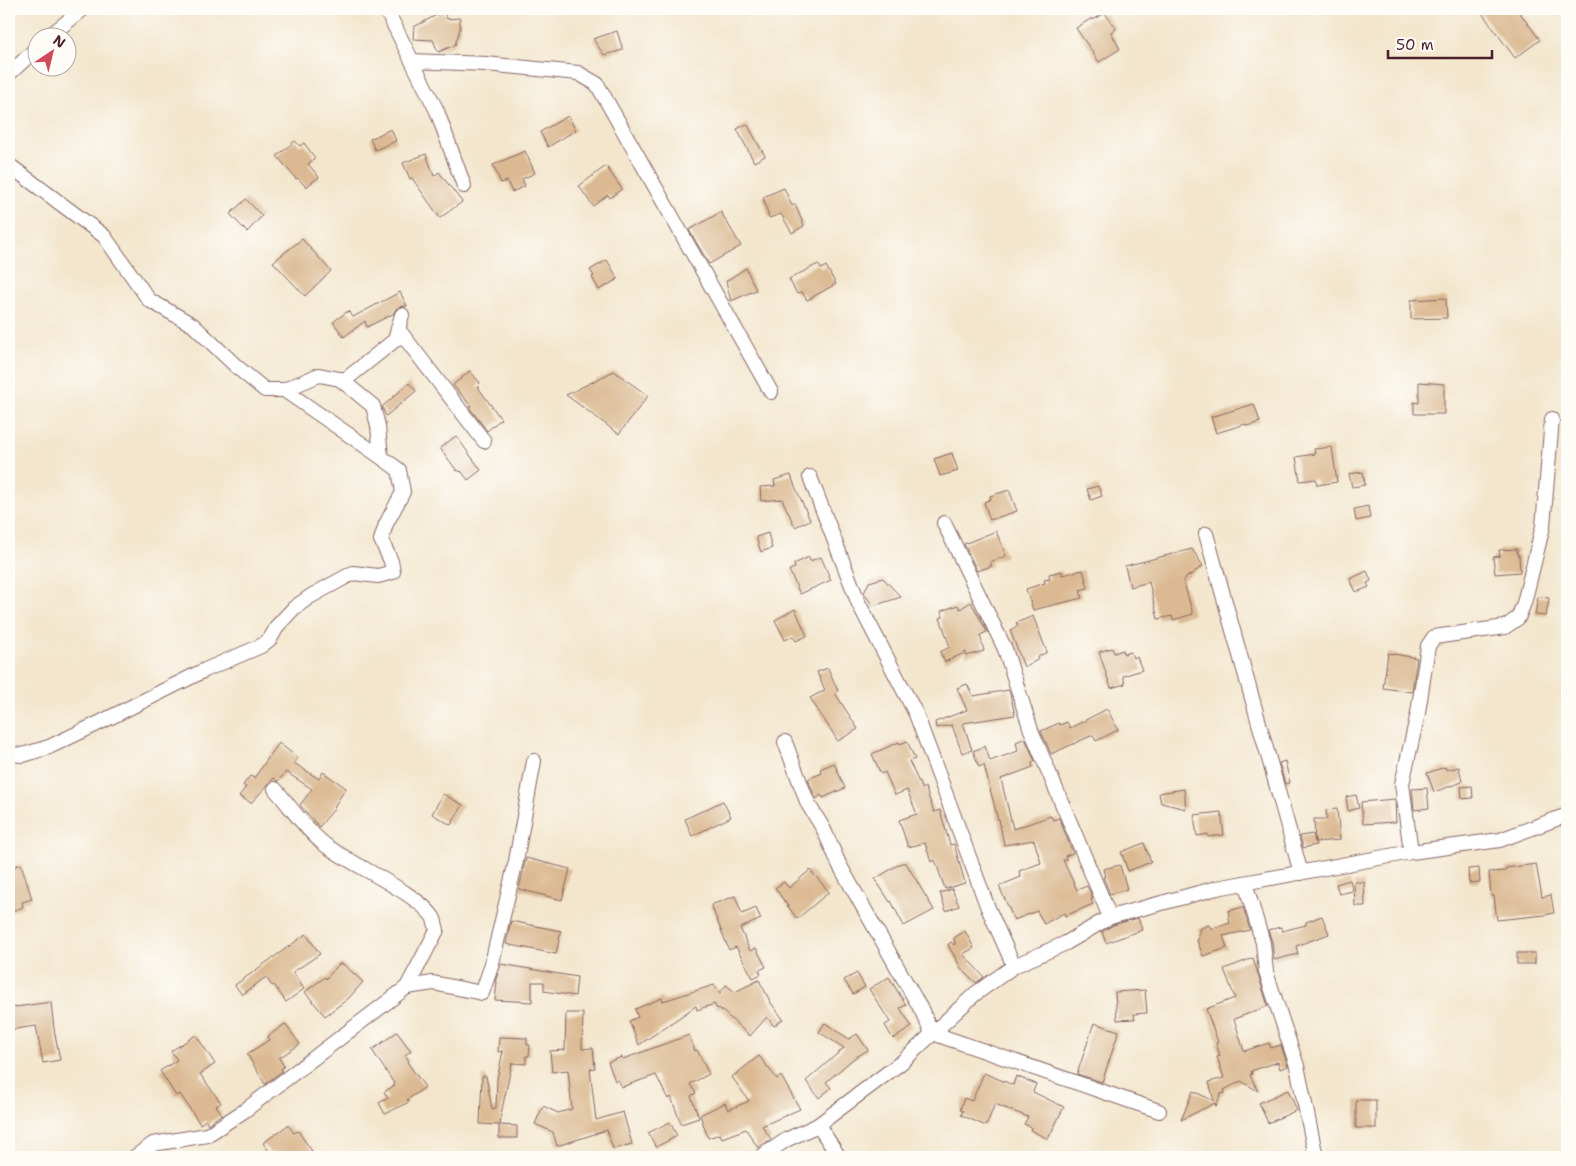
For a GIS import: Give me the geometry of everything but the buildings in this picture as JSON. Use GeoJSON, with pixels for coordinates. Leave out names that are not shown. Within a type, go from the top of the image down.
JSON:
{"type":"FeatureCollection","features":[{"type":"Feature","properties":{"kind":"street"},"geometry":{"type":"LineString","coordinates":[[59,28],[83,9]]}},
{"type":"Feature","properties":{"kind":"street"},"geometry":{"type":"LineString","coordinates":[[386,9],[437,111],[464,186]]}},
{"type":"Feature","properties":{"kind":"street"},"geometry":{"type":"LineString","coordinates":[[9,74],[28,56]]}},
{"type":"Feature","properties":{"kind":"street"},"geometry":{"type":"LineString","coordinates":[[412,61],[486,64],[578,73],[596,84],[771,392]]}},
{"type":"Feature","properties":{"kind":"street"},"geometry":{"type":"LineString","coordinates":[[9,164],[104,236],[149,300],[192,324],[237,368],[265,390],[284,390],[319,375],[345,380],[395,340],[402,315]]}},
{"type":"Feature","properties":{"kind":"street"},"geometry":{"type":"LineString","coordinates":[[398,329],[484,440]]}},
{"type":"Feature","properties":{"kind":"street"},"geometry":{"type":"LineString","coordinates":[[340,379],[373,406],[378,426],[381,457]]}},
{"type":"Feature","properties":{"kind":"street"},"geometry":{"type":"LineString","coordinates":[[9,754],[23,755],[49,747],[205,670],[261,646],[270,639],[278,625],[294,608],[311,596],[353,573],[378,576],[393,572],[391,561],[381,540],[386,524],[403,492],[399,470],[284,390]]}},
{"type":"Feature","properties":{"kind":"street"},"geometry":{"type":"LineString","coordinates":[[1411,852],[1402,784],[1418,713],[1428,646],[1434,637],[1505,627],[1518,618],[1524,603],[1543,526],[1552,419]]}},
{"type":"Feature","properties":{"kind":"street"},"geometry":{"type":"LineString","coordinates":[[810,477],[859,604],[916,714],[988,908],[1014,966]]}},
{"type":"Feature","properties":{"kind":"street"},"geometry":{"type":"LineString","coordinates":[[944,523],[1005,649],[1031,730],[1110,917]]}},
{"type":"Feature","properties":{"kind":"street"},"geometry":{"type":"LineString","coordinates":[[1206,534],[1301,873]]}},
{"type":"Feature","properties":{"kind":"street"},"geometry":{"type":"LineString","coordinates":[[785,742],[808,804],[823,828],[840,866],[922,1011],[932,1033],[1159,1111]]}},
{"type":"Feature","properties":{"kind":"street"},"geometry":{"type":"LineString","coordinates":[[407,987],[433,983],[482,994],[491,967],[516,861],[534,761]]}},
{"type":"Feature","properties":{"kind":"street"},"geometry":{"type":"LineString","coordinates":[[135,1157],[153,1144],[208,1135],[244,1111],[407,987],[436,930],[434,918],[422,906],[400,890],[322,843],[275,789]]}},
{"type":"Feature","properties":{"kind":"street"},"geometry":{"type":"LineString","coordinates":[[761,1157],[786,1140],[818,1125],[902,1062],[975,994],[1014,966],[1066,943],[1110,917],[1218,888],[1411,852],[1500,840],[1567,814]]}},
{"type":"Feature","properties":{"kind":"street"},"geometry":{"type":"LineString","coordinates":[[1245,883],[1263,943],[1266,972],[1296,1066],[1316,1157]]}},
{"type":"Feature","properties":{"kind":"street"},"geometry":{"type":"LineString","coordinates":[[818,1125],[839,1157]]}}]}
